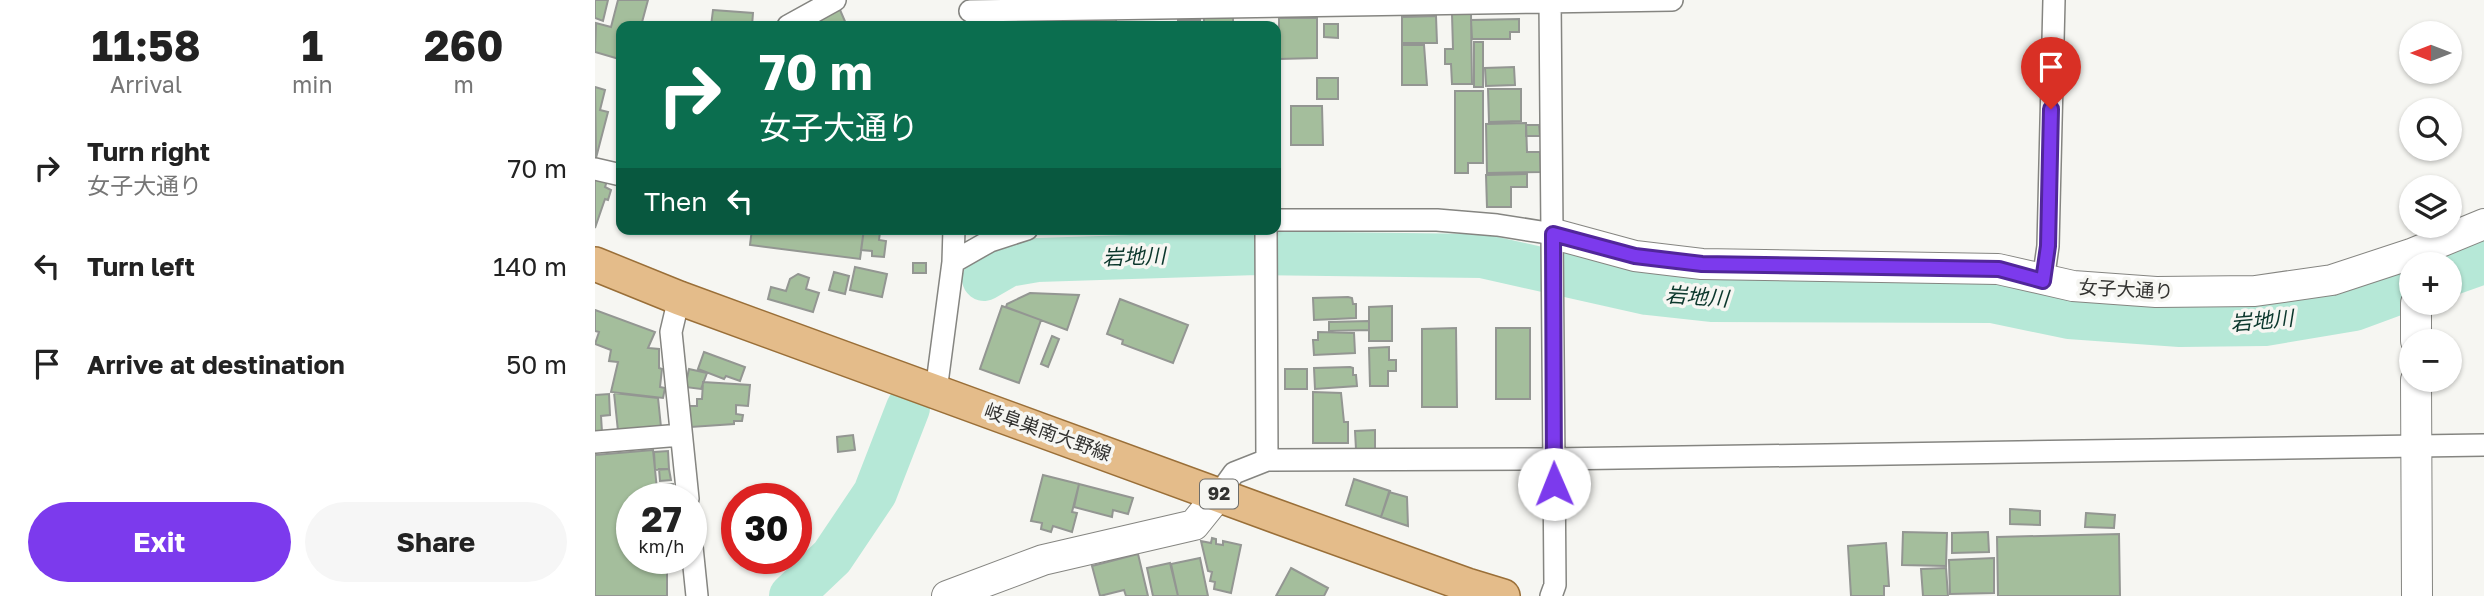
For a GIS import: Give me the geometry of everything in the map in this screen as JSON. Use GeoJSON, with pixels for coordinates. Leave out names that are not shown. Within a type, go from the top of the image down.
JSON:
{"type":"FeatureCollection","features":[{"type":"Feature","properties":{"kind":"main road","name":"岐阜巣南大野線"},"geometry":{"type":"LineString","coordinates":[[595,264],[679,298],[1454,581],[1503,596]]}},
{"type":"Feature","properties":{"kind":"street"},"geometry":{"type":"LineString","coordinates":[[797,21],[835,0]]}},
{"type":"Feature","properties":{"kind":"street"},"geometry":{"type":"LineString","coordinates":[[970,13],[1258,11],[1550,1],[1672,0]]}},
{"type":"Feature","properties":{"kind":"street"},"geometry":{"type":"LineString","coordinates":[[2043,281],[2048,246],[2054,0]]}},
{"type":"Feature","properties":{"kind":"street"},"geometry":{"type":"LineString","coordinates":[[1550,1],[1555,585],[1551,596]]}},
{"type":"Feature","properties":{"kind":"street"},"geometry":{"type":"LineString","coordinates":[[595,169],[616,174]]}},
{"type":"Feature","properties":{"kind":"street"},"geometry":{"type":"LineString","coordinates":[[1281,226],[1437,220],[1497,225],[1553,241]]}},
{"type":"Feature","properties":{"kind":"street","name":"女子大通り"},"geometry":{"type":"LineString","coordinates":[[2426,252],[2484,224]]}},
{"type":"Feature","properties":{"kind":"street"},"geometry":{"type":"LineString","coordinates":[[936,391],[953,262],[954,235]]}},
{"type":"Feature","properties":{"kind":"street"},"geometry":{"type":"LineString","coordinates":[[953,262],[990,241],[1008,235]]}},
{"type":"Feature","properties":{"kind":"street"},"geometry":{"type":"LineString","coordinates":[[1267,460],[1269,235]]}},
{"type":"Feature","properties":{"kind":"street","name":"女子大通り"},"geometry":{"type":"LineString","coordinates":[[1553,241],[1635,256],[1702,264],[1999,269],[2073,286],[2156,292],[2255,291],[2332,280],[2399,262]]}},
{"type":"Feature","properties":{"kind":"street"},"geometry":{"type":"LineString","coordinates":[[679,298],[671,332],[686,483]]}},
{"type":"Feature","properties":{"kind":"street"},"geometry":{"type":"LineString","coordinates":[[2416,392],[2417,596]]}},
{"type":"Feature","properties":{"kind":"street"},"geometry":{"type":"LineString","coordinates":[[595,442],[681,435]]}},
{"type":"Feature","properties":{"kind":"street"},"geometry":{"type":"LineString","coordinates":[[947,596],[1042,561],[1194,525],[1234,472],[1267,460],[1553,459],[2484,445]]}},
{"type":"Feature","properties":{"kind":"street"},"geometry":{"type":"LineString","coordinates":[[695,574],[697,596]]}},
{"type":"Feature","properties":{"kind":"building"},"geometry":{"type":"Polygon","coordinates":[[[595,0],[608,0],[603,21],[595,18],[595,0]]]}},
{"type":"Feature","properties":{"kind":"building"},"geometry":{"type":"Polygon","coordinates":[[[618,0],[648,0],[642,21],[616,21],[616,58],[595,52],[596,23],[611,27],[618,0]]]}},
{"type":"Feature","properties":{"kind":"building"},"geometry":{"type":"Polygon","coordinates":[[[837,3],[845,21],[804,21],[837,3]]]}},
{"type":"Feature","properties":{"kind":"building"},"geometry":{"type":"Polygon","coordinates":[[[713,10],[753,13],[752,21],[712,21],[713,10]]]}},
{"type":"Feature","properties":{"kind":"building"},"geometry":{"type":"Polygon","coordinates":[[[1452,14],[1471,14],[1472,84],[1452,84],[1451,64],[1445,64],[1445,49],[1453,49],[1452,14]]]}},
{"type":"Feature","properties":{"kind":"building"},"geometry":{"type":"Polygon","coordinates":[[[1436,16],[1437,43],[1402,43],[1402,17],[1436,16]]]}},
{"type":"Feature","properties":{"kind":"building"},"geometry":{"type":"Polygon","coordinates":[[[1204,17],[1233,17],[1233,21],[1204,21],[1204,17]]]}},
{"type":"Feature","properties":{"kind":"building"},"geometry":{"type":"Polygon","coordinates":[[[1116,18],[1116,21],[1014,21],[1116,18]]]}},
{"type":"Feature","properties":{"kind":"building"},"geometry":{"type":"Polygon","coordinates":[[[1279,18],[1317,18],[1317,58],[1281,59],[1279,18]]]}},
{"type":"Feature","properties":{"kind":"building"},"geometry":{"type":"Polygon","coordinates":[[[1519,19],[1519,32],[1510,32],[1510,39],[1472,39],[1471,20],[1519,19]]]}},
{"type":"Feature","properties":{"kind":"building"},"geometry":{"type":"Polygon","coordinates":[[[1324,24],[1338,24],[1338,38],[1324,37],[1324,24]]]}},
{"type":"Feature","properties":{"kind":"building"},"geometry":{"type":"Polygon","coordinates":[[[1474,42],[1483,42],[1483,87],[1474,87],[1474,42]]]}},
{"type":"Feature","properties":{"kind":"building"},"geometry":{"type":"Polygon","coordinates":[[[1402,45],[1424,45],[1427,85],[1402,85],[1402,45]]]}},
{"type":"Feature","properties":{"kind":"building"},"geometry":{"type":"Polygon","coordinates":[[[1514,67],[1515,85],[1486,86],[1485,68],[1514,67]]]}},
{"type":"Feature","properties":{"kind":"building"},"geometry":{"type":"Polygon","coordinates":[[[1317,78],[1338,78],[1338,99],[1317,99],[1317,78]]]}},
{"type":"Feature","properties":{"kind":"building"},"geometry":{"type":"Polygon","coordinates":[[[595,87],[605,90],[600,110],[608,112],[596,158],[595,87]]]}},
{"type":"Feature","properties":{"kind":"building"},"geometry":{"type":"Polygon","coordinates":[[[1488,89],[1521,89],[1521,121],[1489,122],[1488,89]]]}},
{"type":"Feature","properties":{"kind":"building"},"geometry":{"type":"Polygon","coordinates":[[[1455,91],[1483,91],[1483,163],[1468,163],[1468,173],[1455,173],[1455,91]]]}},
{"type":"Feature","properties":{"kind":"building"},"geometry":{"type":"Polygon","coordinates":[[[1291,106],[1322,106],[1323,145],[1291,145],[1291,106]]]}},
{"type":"Feature","properties":{"kind":"building"},"geometry":{"type":"Polygon","coordinates":[[[1526,123],[1527,152],[1540,152],[1541,172],[1487,173],[1486,124],[1526,123]]]}},
{"type":"Feature","properties":{"kind":"building"},"geometry":{"type":"Polygon","coordinates":[[[1526,125],[1539,125],[1540,136],[1526,136],[1526,125]]]}},
{"type":"Feature","properties":{"kind":"building"},"geometry":{"type":"Polygon","coordinates":[[[1527,174],[1527,187],[1511,187],[1511,207],[1487,207],[1486,175],[1527,174]]]}},
{"type":"Feature","properties":{"kind":"building"},"geometry":{"type":"Polygon","coordinates":[[[595,178],[607,181],[605,187],[611,190],[595,228],[595,178]]]}},
{"type":"Feature","properties":{"kind":"building"},"geometry":{"type":"Polygon","coordinates":[[[751,235],[863,235],[860,259],[750,245],[751,235]]]}},
{"type":"Feature","properties":{"kind":"building"},"geometry":{"type":"Polygon","coordinates":[[[863,235],[880,235],[879,240],[886,241],[884,257],[872,256],[872,251],[861,250],[863,235]]]}},
{"type":"Feature","properties":{"kind":"building"},"geometry":{"type":"Polygon","coordinates":[[[913,263],[926,263],[926,273],[913,273],[913,263]]]}},
{"type":"Feature","properties":{"kind":"building"},"geometry":{"type":"Polygon","coordinates":[[[855,267],[887,274],[882,297],[850,290],[855,267]]]}},
{"type":"Feature","properties":{"kind":"building"},"geometry":{"type":"Polygon","coordinates":[[[834,272],[849,276],[845,294],[829,290],[834,272]]]}},
{"type":"Feature","properties":{"kind":"building"},"geometry":{"type":"Polygon","coordinates":[[[798,274],[809,278],[806,289],[819,293],[813,312],[768,299],[771,287],[786,291],[790,279],[798,274]]]}},
{"type":"Feature","properties":{"kind":"building"},"geometry":{"type":"Polygon","coordinates":[[[1030,293],[1079,295],[1067,330],[1006,307],[1030,293]]]}},
{"type":"Feature","properties":{"kind":"building"},"geometry":{"type":"Polygon","coordinates":[[[1348,297],[1356,304],[1356,318],[1314,320],[1313,298],[1348,297]]]}},
{"type":"Feature","properties":{"kind":"building"},"geometry":{"type":"Polygon","coordinates":[[[1120,299],[1188,325],[1173,363],[1122,344],[1123,340],[1107,334],[1120,299]]]}},
{"type":"Feature","properties":{"kind":"building"},"geometry":{"type":"Polygon","coordinates":[[[1002,306],[1041,320],[1019,383],[980,369],[1002,306]]]}},
{"type":"Feature","properties":{"kind":"building"},"geometry":{"type":"Polygon","coordinates":[[[1392,306],[1392,341],[1369,341],[1369,307],[1392,306]]]}},
{"type":"Feature","properties":{"kind":"building"},"geometry":{"type":"Polygon","coordinates":[[[595,310],[655,332],[648,348],[659,349],[659,368],[662,369],[660,387],[665,388],[663,398],[611,392],[618,362],[609,361],[611,350],[595,344],[599,332],[595,331],[595,310]]]}},
{"type":"Feature","properties":{"kind":"building"},"geometry":{"type":"Polygon","coordinates":[[[1369,321],[1369,330],[1329,331],[1329,322],[1369,321]]]}},
{"type":"Feature","properties":{"kind":"building"},"geometry":{"type":"Polygon","coordinates":[[[1456,328],[1457,407],[1422,407],[1422,329],[1456,328]]]}},
{"type":"Feature","properties":{"kind":"building"},"geometry":{"type":"Polygon","coordinates":[[[1496,328],[1530,328],[1530,399],[1496,399],[1496,328]]]}},
{"type":"Feature","properties":{"kind":"building"},"geometry":{"type":"Polygon","coordinates":[[[1318,332],[1354,333],[1355,353],[1314,355],[1313,340],[1318,340],[1318,332]]]}},
{"type":"Feature","properties":{"kind":"building"},"geometry":{"type":"Polygon","coordinates":[[[1052,336],[1059,339],[1048,367],[1041,364],[1052,336]]]}},
{"type":"Feature","properties":{"kind":"building"},"geometry":{"type":"Polygon","coordinates":[[[1389,347],[1389,360],[1396,360],[1396,371],[1388,371],[1388,386],[1370,386],[1369,348],[1389,347]]]}},
{"type":"Feature","properties":{"kind":"building"},"geometry":{"type":"Polygon","coordinates":[[[704,352],[745,367],[740,381],[726,376],[724,379],[698,369],[704,352]]]}},
{"type":"Feature","properties":{"kind":"building"},"geometry":{"type":"Polygon","coordinates":[[[1314,368],[1353,368],[1353,375],[1356,375],[1357,386],[1315,389],[1314,368]]]}},
{"type":"Feature","properties":{"kind":"building"},"geometry":{"type":"Polygon","coordinates":[[[689,369],[707,373],[701,389],[685,387],[689,369]]]}},
{"type":"Feature","properties":{"kind":"building"},"geometry":{"type":"Polygon","coordinates":[[[1285,369],[1307,369],[1307,389],[1285,389],[1285,369]]]}},
{"type":"Feature","properties":{"kind":"building"},"geometry":{"type":"Polygon","coordinates":[[[703,382],[750,385],[748,406],[736,405],[736,414],[743,415],[742,421],[691,427],[688,406],[697,406],[697,399],[702,399],[703,382]]]}},
{"type":"Feature","properties":{"kind":"building"},"geometry":{"type":"Polygon","coordinates":[[[1313,392],[1341,393],[1344,422],[1348,422],[1348,443],[1313,443],[1313,392]]]}},
{"type":"Feature","properties":{"kind":"building"},"geometry":{"type":"Polygon","coordinates":[[[614,393],[658,398],[661,427],[618,431],[614,393]]]}},
{"type":"Feature","properties":{"kind":"building"},"geometry":{"type":"Polygon","coordinates":[[[609,394],[610,415],[601,416],[602,432],[595,433],[595,395],[609,394]]]}},
{"type":"Feature","properties":{"kind":"building"},"geometry":{"type":"Polygon","coordinates":[[[1375,430],[1375,449],[1356,449],[1355,431],[1375,430]]]}},
{"type":"Feature","properties":{"kind":"building"},"geometry":{"type":"Polygon","coordinates":[[[853,435],[855,450],[838,452],[837,437],[853,435]]]}},
{"type":"Feature","properties":{"kind":"building"},"geometry":{"type":"Polygon","coordinates":[[[653,450],[656,483],[616,483],[616,574],[667,574],[667,596],[595,596],[595,455],[653,450]]]}},
{"type":"Feature","properties":{"kind":"building"},"geometry":{"type":"Polygon","coordinates":[[[668,451],[669,469],[655,470],[654,452],[668,451]]]}},
{"type":"Feature","properties":{"kind":"building"},"geometry":{"type":"Polygon","coordinates":[[[659,469],[669,469],[671,480],[660,481],[659,469]]]}},
{"type":"Feature","properties":{"kind":"building"},"geometry":{"type":"Polygon","coordinates":[[[1043,475],[1079,484],[1072,512],[1077,513],[1072,532],[1053,526],[1051,532],[1041,529],[1042,523],[1031,521],[1043,475]]]}},
{"type":"Feature","properties":{"kind":"building"},"geometry":{"type":"Polygon","coordinates":[[[1354,479],[1390,491],[1381,517],[1346,505],[1354,479]]]}},
{"type":"Feature","properties":{"kind":"building"},"geometry":{"type":"Polygon","coordinates":[[[1079,484],[1133,498],[1128,514],[1113,510],[1112,517],[1074,507],[1079,484]]]}},
{"type":"Feature","properties":{"kind":"building"},"geometry":{"type":"Polygon","coordinates":[[[1389,492],[1407,497],[1408,526],[1381,517],[1389,492]]]}},
{"type":"Feature","properties":{"kind":"building"},"geometry":{"type":"Polygon","coordinates":[[[2010,509],[2040,511],[2040,525],[2010,524],[2010,509]]]}},
{"type":"Feature","properties":{"kind":"building"},"geometry":{"type":"Polygon","coordinates":[[[2086,513],[2115,515],[2114,528],[2085,527],[2086,513]]]}},
{"type":"Feature","properties":{"kind":"building"},"geometry":{"type":"Polygon","coordinates":[[[1903,532],[1947,533],[1946,566],[1902,565],[1903,532]]]}},
{"type":"Feature","properties":{"kind":"building"},"geometry":{"type":"Polygon","coordinates":[[[1988,532],[1989,552],[1952,553],[1952,533],[1988,532]]]}},
{"type":"Feature","properties":{"kind":"building"},"geometry":{"type":"Polygon","coordinates":[[[2119,534],[2120,596],[1998,596],[1997,537],[2119,534]]]}},
{"type":"Feature","properties":{"kind":"building"},"geometry":{"type":"Polygon","coordinates":[[[1212,538],[1216,539],[1216,544],[1223,545],[1223,541],[1241,545],[1231,593],[1214,589],[1215,582],[1210,581],[1212,572],[1208,571],[1201,541],[1211,543],[1212,538]]]}},
{"type":"Feature","properties":{"kind":"building"},"geometry":{"type":"Polygon","coordinates":[[[1886,543],[1889,586],[1884,586],[1884,596],[1851,596],[1848,546],[1886,543]]]}},
{"type":"Feature","properties":{"kind":"building"},"geometry":{"type":"Polygon","coordinates":[[[1138,554],[1148,596],[1126,596],[1124,590],[1100,596],[1092,566],[1138,554]]]}},
{"type":"Feature","properties":{"kind":"building"},"geometry":{"type":"Polygon","coordinates":[[[1200,558],[1208,596],[1178,596],[1171,564],[1200,558]]]}},
{"type":"Feature","properties":{"kind":"building"},"geometry":{"type":"Polygon","coordinates":[[[1994,558],[1994,593],[1950,594],[1949,560],[1994,558]]]}},
{"type":"Feature","properties":{"kind":"building"},"geometry":{"type":"Polygon","coordinates":[[[1170,563],[1178,596],[1153,596],[1147,568],[1170,563]]]}},
{"type":"Feature","properties":{"kind":"building"},"geometry":{"type":"Polygon","coordinates":[[[1291,568],[1328,588],[1324,596],[1276,596],[1291,568]]]}},
{"type":"Feature","properties":{"kind":"building"},"geometry":{"type":"Polygon","coordinates":[[[1946,568],[1948,596],[1923,596],[1921,569],[1946,568]]]}},
{"type":"Feature","properties":{"kind":"waterway","name":"岩地川"},"geometry":{"type":"LineString","coordinates":[[984,279],[1008,265],[1037,260],[1257,253],[1482,256],[1647,293],[1711,300],[1992,301],[2069,317],[2180,325],[2265,324],[2354,309],[2399,292]]}},
{"type":"Feature","properties":{"kind":"waterway","name":"岩地川"},"geometry":{"type":"LineString","coordinates":[[2462,270],[2484,262]]}},
{"type":"Feature","properties":{"kind":"waterway","name":"岩地川"},"geometry":{"type":"LineString","coordinates":[[791,596],[832,557],[875,493],[908,408]]}},
{"type":"Feature","properties":{"kind":"route"},"geometry":{"type":"LineString","coordinates":[[1554,484],[1553,234],[1635,256],[1702,264],[1999,269],[2043,281],[2048,246],[2051,109]]}}]}
